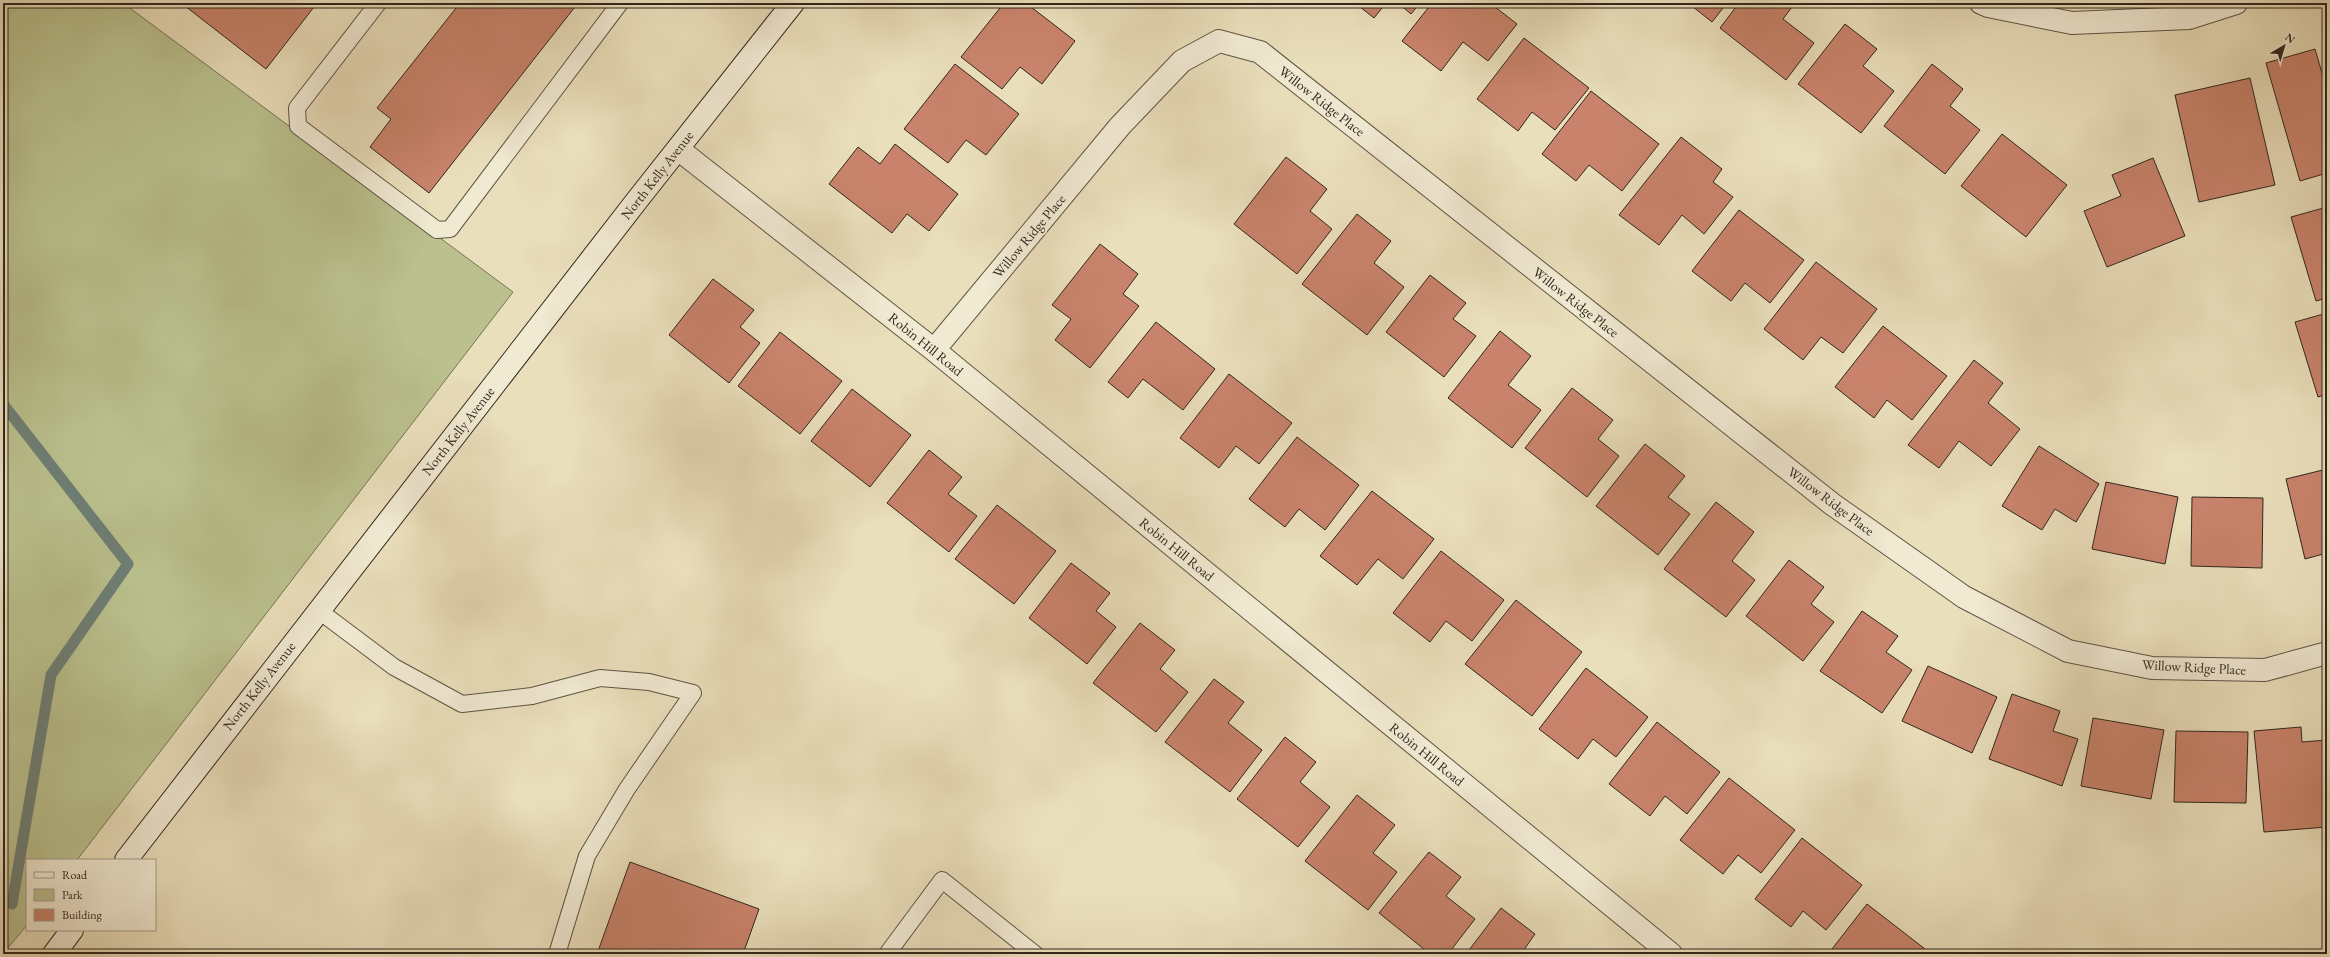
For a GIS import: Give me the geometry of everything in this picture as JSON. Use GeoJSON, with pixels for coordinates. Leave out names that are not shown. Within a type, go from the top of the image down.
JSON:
{"type":"FeatureCollection","features":[{"type":"Feature","properties":{"kind":"street","name":"North Kelly Avenue"},"geometry":{"type":"LineString","coordinates":[[127,859],[318,610],[793,3]]}},
{"type":"Feature","properties":{"kind":"street"},"geometry":{"type":"LineString","coordinates":[[1981,3],[1988,6],[2072,23],[2189,18],[2236,3]]}},
{"type":"Feature","properties":{"kind":"street","name":"Willow Ridge Place"},"geometry":{"type":"LineString","coordinates":[[934,350],[1120,126],[1182,61],[1219,41],[1260,52],[1832,504],[1964,597],[2068,651],[2152,668],[2265,670],[2327,653]]}},
{"type":"Feature","properties":{"kind":"street","name":"Robin Hill Road"},"geometry":{"type":"LineString","coordinates":[[678,149],[934,350],[1671,954]]}},
{"type":"Feature","properties":{"kind":"street"},"geometry":{"type":"LineString","coordinates":[[54,954],[71,931]]}},
{"type":"Feature","properties":{"kind":"lane"},"geometry":{"type":"LineString","coordinates":[[378,3],[297,108],[298,126],[437,230],[450,229],[620,3]]}},
{"type":"Feature","properties":{"kind":"lane"},"geometry":{"type":"LineString","coordinates":[[318,610],[394,667],[462,704],[532,696],[600,678],[649,682],[693,693],[627,789],[587,856],[556,954]]}},
{"type":"Feature","properties":{"kind":"lane"},"geometry":{"type":"LineString","coordinates":[[887,954],[942,880],[1035,954]]}},
{"type":"Feature","properties":{"kind":"green space"},"geometry":{"type":"Polygon","coordinates":[[[3,3],[123,3],[513,292],[78,859],[26,859],[26,926],[3,954],[3,3]]]}},
{"type":"Feature","properties":{"kind":"building"},"geometry":{"type":"Polygon","coordinates":[[[187,3],[317,3],[266,69],[185,6],[187,3]]]}},
{"type":"Feature","properties":{"kind":"building"},"geometry":{"type":"Polygon","coordinates":[[[460,3],[578,3],[429,193],[370,147],[391,119],[377,108],[460,3]]]}},
{"type":"Feature","properties":{"kind":"building"},"geometry":{"type":"Polygon","coordinates":[[[1004,3],[1026,3],[1075,41],[1042,84],[1020,67],[1002,89],[961,57],[1004,3]]]}},
{"type":"Feature","properties":{"kind":"building"},"geometry":{"type":"Polygon","coordinates":[[[1355,3],[1386,3],[1374,18],[1355,3]]]}},
{"type":"Feature","properties":{"kind":"building"},"geometry":{"type":"Polygon","coordinates":[[[1398,3],[1420,3],[1411,14],[1398,3]]]}},
{"type":"Feature","properties":{"kind":"building"},"geometry":{"type":"Polygon","coordinates":[[[1432,3],[1490,3],[1517,24],[1488,61],[1463,42],[1441,71],[1402,41],[1432,3]]]}},
{"type":"Feature","properties":{"kind":"building"},"geometry":{"type":"Polygon","coordinates":[[[1688,3],[1727,3],[1712,22],[1688,3]]]}},
{"type":"Feature","properties":{"kind":"building"},"geometry":{"type":"Polygon","coordinates":[[[1739,3],[1795,3],[1783,19],[1814,43],[1786,80],[1720,28],[1739,3]]]}},
{"type":"Feature","properties":{"kind":"building"},"geometry":{"type":"Polygon","coordinates":[[[1845,24],[1877,49],[1863,66],[1894,91],[1861,133],[1798,84],[1845,24]]]}},
{"type":"Feature","properties":{"kind":"building"},"geometry":{"type":"Polygon","coordinates":[[[1524,38],[1589,88],[1555,130],[1532,112],[1518,131],[1477,99],[1524,38]]]}},
{"type":"Feature","properties":{"kind":"building"},"geometry":{"type":"Polygon","coordinates":[[[2315,49],[2327,90],[2327,173],[2300,181],[2266,63],[2315,49]]]}},
{"type":"Feature","properties":{"kind":"building"},"geometry":{"type":"Polygon","coordinates":[[[955,64],[1019,114],[986,155],[966,140],[948,163],[904,129],[955,64]]]}},
{"type":"Feature","properties":{"kind":"building"},"geometry":{"type":"Polygon","coordinates":[[[1932,64],[1963,89],[1950,106],[1980,130],[1945,174],[1884,126],[1932,64]]]}},
{"type":"Feature","properties":{"kind":"building"},"geometry":{"type":"Polygon","coordinates":[[[2250,78],[2275,185],[2199,202],[2175,95],[2250,78]]]}},
{"type":"Feature","properties":{"kind":"building"},"geometry":{"type":"Polygon","coordinates":[[[1591,91],[1659,144],[1622,191],[1589,165],[1576,181],[1542,154],[1591,91]]]}},
{"type":"Feature","properties":{"kind":"building"},"geometry":{"type":"Polygon","coordinates":[[[2002,134],[2067,185],[2026,237],[1961,186],[2002,134]]]}},
{"type":"Feature","properties":{"kind":"building"},"geometry":{"type":"Polygon","coordinates":[[[1681,137],[1722,169],[1713,182],[1733,197],[1704,234],[1682,215],[1659,245],[1619,215],[1681,137]]]}},
{"type":"Feature","properties":{"kind":"building"},"geometry":{"type":"Polygon","coordinates":[[[895,144],[958,194],[929,231],[907,214],[892,233],[829,184],[858,147],[880,164],[895,144]]]}},
{"type":"Feature","properties":{"kind":"building"},"geometry":{"type":"Polygon","coordinates":[[[1286,157],[1327,189],[1310,211],[1332,229],[1297,274],[1234,224],[1286,157]]]}},
{"type":"Feature","properties":{"kind":"building"},"geometry":{"type":"Polygon","coordinates":[[[2153,158],[2185,236],[2107,267],[2084,211],[2121,196],[2112,175],[2153,158]]]}},
{"type":"Feature","properties":{"kind":"building"},"geometry":{"type":"Polygon","coordinates":[[[2327,207],[2327,298],[2316,301],[2291,217],[2327,207]]]}},
{"type":"Feature","properties":{"kind":"building"},"geometry":{"type":"Polygon","coordinates":[[[1739,210],[1804,260],[1770,303],[1745,283],[1731,301],[1692,271],[1739,210]]]}},
{"type":"Feature","properties":{"kind":"building"},"geometry":{"type":"Polygon","coordinates":[[[1357,214],[1391,241],[1374,263],[1404,287],[1367,335],[1302,284],[1357,214]]]}},
{"type":"Feature","properties":{"kind":"building"},"geometry":{"type":"Polygon","coordinates":[[[1100,244],[1138,274],[1123,294],[1139,306],[1090,368],[1055,340],[1071,319],[1052,305],[1100,244]]]}},
{"type":"Feature","properties":{"kind":"building"},"geometry":{"type":"Polygon","coordinates":[[[1816,262],[1877,309],[1843,353],[1821,337],[1803,360],[1764,329],[1816,262]]]}},
{"type":"Feature","properties":{"kind":"building"},"geometry":{"type":"Polygon","coordinates":[[[1430,275],[1466,303],[1453,319],[1476,336],[1444,377],[1386,332],[1430,275]]]}},
{"type":"Feature","properties":{"kind":"building"},"geometry":{"type":"Polygon","coordinates":[[[713,279],[754,310],[740,327],[760,343],[729,383],[669,335],[713,279]]]}},
{"type":"Feature","properties":{"kind":"building"},"geometry":{"type":"Polygon","coordinates":[[[2327,313],[2327,394],[2318,397],[2295,322],[2327,313]]]}},
{"type":"Feature","properties":{"kind":"building"},"geometry":{"type":"Polygon","coordinates":[[[1156,322],[1215,369],[1183,410],[1143,379],[1128,398],[1108,382],[1156,322]]]}},
{"type":"Feature","properties":{"kind":"building"},"geometry":{"type":"Polygon","coordinates":[[[1883,326],[1947,376],[1912,420],[1887,400],[1874,418],[1835,387],[1883,326]]]}},
{"type":"Feature","properties":{"kind":"building"},"geometry":{"type":"Polygon","coordinates":[[[1500,331],[1531,356],[1508,385],[1541,410],[1512,448],[1448,398],[1500,331]]]}},
{"type":"Feature","properties":{"kind":"building"},"geometry":{"type":"Polygon","coordinates":[[[780,332],[842,381],[800,434],[738,386],[780,332]]]}},
{"type":"Feature","properties":{"kind":"building"},"geometry":{"type":"Polygon","coordinates":[[[1974,360],[2003,383],[1988,403],[2020,429],[1991,466],[1959,441],[1939,468],[1908,445],[1974,360]]]}},
{"type":"Feature","properties":{"kind":"building"},"geometry":{"type":"Polygon","coordinates":[[[1229,374],[1292,423],[1259,464],[1236,446],[1219,468],[1180,438],[1229,374]]]}},
{"type":"Feature","properties":{"kind":"building"},"geometry":{"type":"Polygon","coordinates":[[[1572,388],[1613,420],[1598,439],[1619,456],[1587,497],[1525,448],[1572,388]]]}},
{"type":"Feature","properties":{"kind":"building"},"geometry":{"type":"Polygon","coordinates":[[[852,389],[911,435],[870,487],[811,441],[852,389]]]}},
{"type":"Feature","properties":{"kind":"building"},"geometry":{"type":"Polygon","coordinates":[[[1297,437],[1359,485],[1325,530],[1299,509],[1285,527],[1249,499],[1297,437]]]}},
{"type":"Feature","properties":{"kind":"building"},"geometry":{"type":"Polygon","coordinates":[[[1645,444],[1685,476],[1668,497],[1690,514],[1658,555],[1596,506],[1645,444]]]}},
{"type":"Feature","properties":{"kind":"building"},"geometry":{"type":"Polygon","coordinates":[[[2039,446],[2099,484],[2076,522],[2055,509],[2042,530],[2002,506],[2039,446]]]}},
{"type":"Feature","properties":{"kind":"building"},"geometry":{"type":"Polygon","coordinates":[[[929,450],[962,477],[948,494],[977,516],[949,552],[887,503],[929,450]]]}},
{"type":"Feature","properties":{"kind":"building"},"geometry":{"type":"Polygon","coordinates":[[[2327,469],[2327,553],[2305,559],[2286,479],[2327,469]]]}},
{"type":"Feature","properties":{"kind":"building"},"geometry":{"type":"Polygon","coordinates":[[[2106,482],[2178,497],[2165,564],[2092,549],[2106,482]]]}},
{"type":"Feature","properties":{"kind":"building"},"geometry":{"type":"Polygon","coordinates":[[[1372,491],[1434,539],[1403,579],[1378,559],[1357,585],[1320,556],[1372,491]]]}},
{"type":"Feature","properties":{"kind":"building"},"geometry":{"type":"Polygon","coordinates":[[[2192,497],[2263,498],[2262,568],[2191,566],[2192,497]]]}},
{"type":"Feature","properties":{"kind":"building"},"geometry":{"type":"Polygon","coordinates":[[[1716,502],[1754,532],[1732,561],[1755,580],[1726,617],[1664,569],[1716,502]]]}},
{"type":"Feature","properties":{"kind":"building"},"geometry":{"type":"Polygon","coordinates":[[[997,505],[1056,551],[1014,604],[955,559],[997,505]]]}},
{"type":"Feature","properties":{"kind":"building"},"geometry":{"type":"Polygon","coordinates":[[[1441,551],[1504,600],[1472,641],[1446,621],[1430,642],[1393,613],[1441,551]]]}},
{"type":"Feature","properties":{"kind":"building"},"geometry":{"type":"Polygon","coordinates":[[[1789,560],[1824,587],[1811,604],[1834,622],[1803,661],[1746,616],[1789,560]]]}},
{"type":"Feature","properties":{"kind":"building"},"geometry":{"type":"Polygon","coordinates":[[[1071,563],[1110,593],[1096,611],[1116,627],[1087,664],[1029,618],[1071,563]]]}},
{"type":"Feature","properties":{"kind":"building"},"geometry":{"type":"Polygon","coordinates":[[[1516,600],[1582,652],[1532,716],[1465,664],[1516,600]]]}},
{"type":"Feature","properties":{"kind":"building"},"geometry":{"type":"Polygon","coordinates":[[[1862,611],[1898,636],[1886,652],[1912,670],[1882,713],[1820,671],[1862,611]]]}},
{"type":"Feature","properties":{"kind":"building"},"geometry":{"type":"Polygon","coordinates":[[[1140,623],[1175,650],[1160,669],[1188,692],[1156,732],[1093,683],[1140,623]]]}},
{"type":"Feature","properties":{"kind":"building"},"geometry":{"type":"Polygon","coordinates":[[[1928,666],[1997,697],[1972,753],[1902,721],[1928,666]]]}},
{"type":"Feature","properties":{"kind":"building"},"geometry":{"type":"Polygon","coordinates":[[[1586,668],[1648,717],[1616,757],[1593,739],[1578,759],[1539,729],[1586,668]]]}},
{"type":"Feature","properties":{"kind":"building"},"geometry":{"type":"Polygon","coordinates":[[[1214,679],[1244,702],[1228,723],[1262,750],[1230,792],[1165,742],[1214,679]]]}},
{"type":"Feature","properties":{"kind":"building"},"geometry":{"type":"Polygon","coordinates":[[[2012,694],[2060,711],[2053,731],[2078,739],[2062,786],[1989,759],[2012,694]]]}},
{"type":"Feature","properties":{"kind":"building"},"geometry":{"type":"Polygon","coordinates":[[[2093,718],[2164,730],[2151,799],[2081,786],[2093,718]]]}},
{"type":"Feature","properties":{"kind":"building"},"geometry":{"type":"Polygon","coordinates":[[[1657,722],[1720,772],[1687,814],[1665,796],[1650,816],[1609,784],[1657,722]]]}},
{"type":"Feature","properties":{"kind":"building"},"geometry":{"type":"Polygon","coordinates":[[[2301,727],[2302,742],[2327,740],[2327,827],[2264,832],[2254,731],[2301,727]]]}},
{"type":"Feature","properties":{"kind":"building"},"geometry":{"type":"Polygon","coordinates":[[[2176,731],[2248,732],[2246,803],[2174,802],[2176,731]]]}},
{"type":"Feature","properties":{"kind":"building"},"geometry":{"type":"Polygon","coordinates":[[[1285,737],[1316,762],[1300,782],[1330,807],[1298,847],[1237,799],[1285,737]]]}},
{"type":"Feature","properties":{"kind":"building"},"geometry":{"type":"Polygon","coordinates":[[[1729,778],[1795,830],[1761,873],[1738,855],[1723,874],[1680,840],[1729,778]]]}},
{"type":"Feature","properties":{"kind":"building"},"geometry":{"type":"Polygon","coordinates":[[[1357,795],[1395,825],[1373,853],[1397,872],[1368,910],[1305,861],[1357,795]]]}},
{"type":"Feature","properties":{"kind":"building"},"geometry":{"type":"Polygon","coordinates":[[[1802,838],[1862,885],[1826,930],[1803,911],[1791,927],[1755,899],[1802,838]]]}},
{"type":"Feature","properties":{"kind":"building"},"geometry":{"type":"Polygon","coordinates":[[[1429,852],[1461,877],[1446,896],[1475,919],[1448,954],[1430,954],[1379,913],[1429,852]]]}},
{"type":"Feature","properties":{"kind":"building"},"geometry":{"type":"Polygon","coordinates":[[[630,862],[759,909],[743,954],[597,954],[630,862]]]}},
{"type":"Feature","properties":{"kind":"building"},"geometry":{"type":"Polygon","coordinates":[[[1867,904],[1925,949],[1921,954],[1828,954],[1867,904]]]}},
{"type":"Feature","properties":{"kind":"building"},"geometry":{"type":"Polygon","coordinates":[[[1501,908],[1535,934],[1521,954],[1466,954],[1501,908]]]}},
{"type":"Feature","properties":{"kind":"waterway"},"geometry":{"type":"LineString","coordinates":[[3,404],[128,564],[51,675],[12,904]]}}]}
